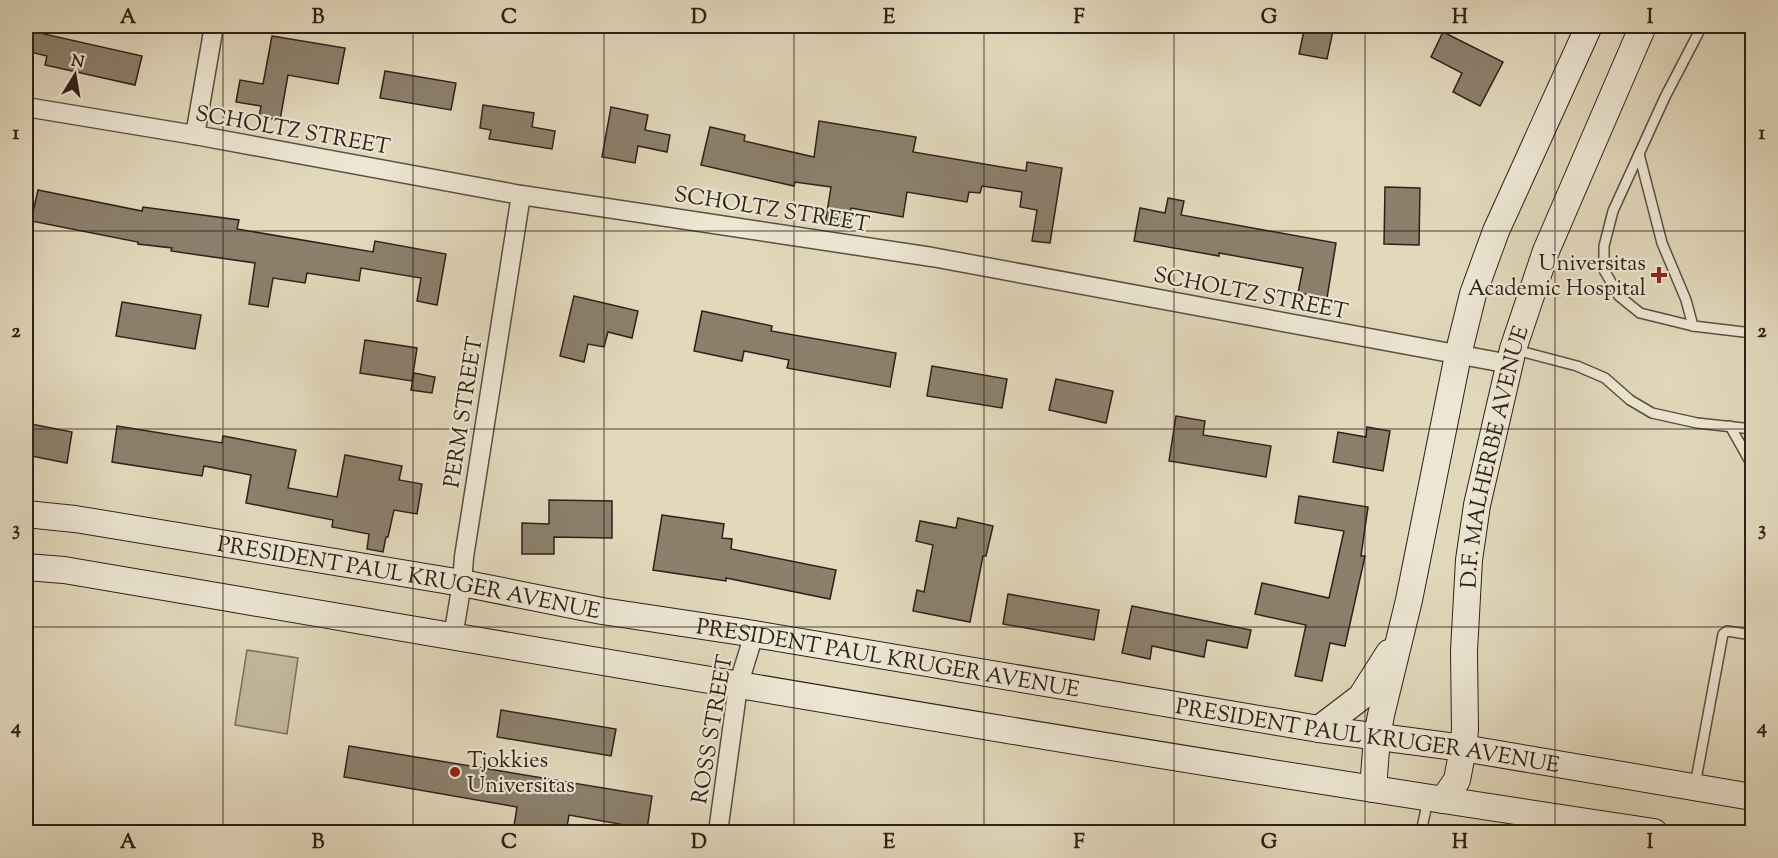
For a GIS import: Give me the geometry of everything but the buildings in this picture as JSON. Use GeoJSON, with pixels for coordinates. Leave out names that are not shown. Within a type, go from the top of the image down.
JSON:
{"type":"FeatureCollection","features":[{"type":"Feature","properties":{"kind":"street"},"geometry":{"type":"LineString","coordinates":[[195,135],[214,26]]}},
{"type":"Feature","properties":{"kind":"street"},"geometry":{"type":"LineString","coordinates":[[1373,789],[1377,737],[1409,600],[1458,354],[1473,294],[1496,231],[1589,26]]}},
{"type":"Feature","properties":{"kind":"street","name":"D.F. MALHERBE AVENUE"},"geometry":{"type":"LineString","coordinates":[[1436,799],[1457,780],[1463,747],[1465,730],[1464,651],[1470,560],[1477,505],[1511,357],[1546,251],[1638,27]]}},
{"type":"Feature","properties":{"kind":"street","name":"SCHOLTZ STREET"},"geometry":{"type":"LineString","coordinates":[[26,107],[195,135],[521,195],[932,257],[1458,354],[1511,357]]}},
{"type":"Feature","properties":{"kind":"street","name":"PERM STREET"},"geometry":{"type":"LineString","coordinates":[[453,637],[521,195]]}},
{"type":"Feature","properties":{"kind":"street","name":"PRESIDENT PAUL KRUGER AVENUE"},"geometry":{"type":"LineString","coordinates":[[26,514],[75,519],[462,583],[602,611],[754,634],[1318,729],[1463,747],[1752,797]]}},
{"type":"Feature","properties":{"kind":"street"},"geometry":{"type":"LineString","coordinates":[[26,567],[64,570],[738,686],[1654,832]]}},
{"type":"Feature","properties":{"kind":"street","name":"ROSS STREET"},"geometry":{"type":"LineString","coordinates":[[718,832],[738,686],[754,634]]}},
{"type":"Feature","properties":{"kind":"street"},"geometry":{"type":"LineString","coordinates":[[1318,729],[1360,697],[1400,636]]}},
{"type":"Feature","properties":{"kind":"lane"},"geometry":{"type":"LineString","coordinates":[[1702,26],[1665,97],[1613,211],[1604,246],[1604,270],[1619,296],[1640,313],[1694,326],[1752,333]]}},
{"type":"Feature","properties":{"kind":"lane"},"geometry":{"type":"LineString","coordinates":[[1639,154],[1662,243],[1686,300],[1694,326]]}},
{"type":"Feature","properties":{"kind":"lane"},"geometry":{"type":"LineString","coordinates":[[1511,357],[1576,366],[1605,378],[1630,400],[1652,413],[1697,423],[1752,429]]}},
{"type":"Feature","properties":{"kind":"lane"},"geometry":{"type":"LineString","coordinates":[[1730,426],[1752,465]]}},
{"type":"Feature","properties":{"kind":"lane"},"geometry":{"type":"LineString","coordinates":[[1695,787],[1723,634],[1727,631],[1752,635]]}},
{"type":"Feature","properties":{"kind":"lane"},"geometry":{"type":"LineString","coordinates":[[1421,832],[1436,799]]}},
{"type":"Feature","properties":{"kind":"shaded area"},"geometry":{"type":"Polygon","coordinates":[[[247,650],[298,658],[287,734],[235,725],[247,650]]]}},
{"type":"Feature","properties":{"kind":"place","name":"Universitas Academic Hospital"},"geometry":{"type":"Point","coordinates":[1659,275]}},
{"type":"Feature","properties":{"kind":"place","name":"Tjokkies Universitas"},"geometry":{"type":"Point","coordinates":[455,772]}}]}
